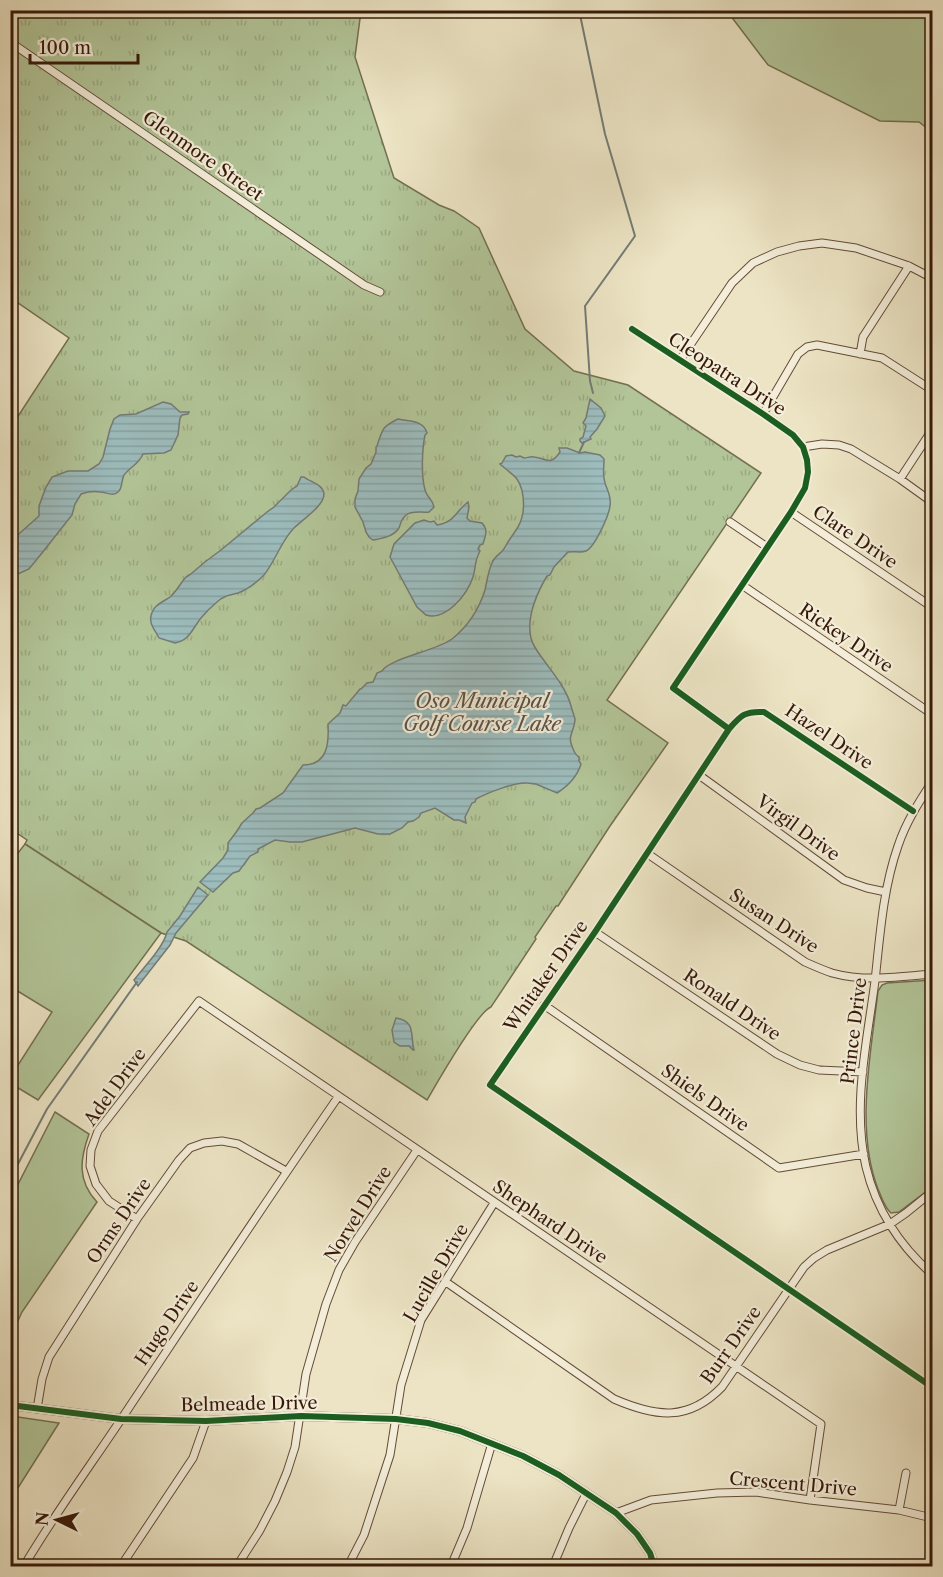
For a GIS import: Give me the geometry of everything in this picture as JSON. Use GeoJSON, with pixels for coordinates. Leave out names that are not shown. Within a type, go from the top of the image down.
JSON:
{"type":"FeatureCollection","features":[{"type":"Feature","properties":{"kind":"street","name":"Glenmore Street"},"geometry":{"type":"LineString","coordinates":[[10,42],[364,285],[380,292]]}},
{"type":"Feature","properties":{"kind":"street"},"geometry":{"type":"LineString","coordinates":[[680,360],[732,283],[753,263],[777,252],[822,243],[856,248],[909,266],[933,278]]}},
{"type":"Feature","properties":{"kind":"street"},"geometry":{"type":"LineString","coordinates":[[860,354],[863,337],[909,266]]}},
{"type":"Feature","properties":{"kind":"street","name":"Cleopatra Drive"},"geometry":{"type":"LineString","coordinates":[[632,329],[763,414],[793,435],[803,447]]}},
{"type":"Feature","properties":{"kind":"street"},"geometry":{"type":"LineString","coordinates":[[763,414],[798,354],[807,347],[817,345],[882,358],[933,390]]}},
{"type":"Feature","properties":{"kind":"street"},"geometry":{"type":"LineString","coordinates":[[900,479],[933,430]]}},
{"type":"Feature","properties":{"kind":"street"},"geometry":{"type":"LineString","coordinates":[[729,729],[673,688],[805,489],[808,472],[803,447],[822,444],[839,445],[851,449],[933,502]]}},
{"type":"Feature","properties":{"kind":"street","name":"Clare Drive"},"geometry":{"type":"LineString","coordinates":[[791,512],[933,607]]}},
{"type":"Feature","properties":{"kind":"street"},"geometry":{"type":"LineString","coordinates":[[730,522],[767,548]]}},
{"type":"Feature","properties":{"kind":"street","name":"Rickey Drive"},"geometry":{"type":"LineString","coordinates":[[742,585],[933,714]]}},
{"type":"Feature","properties":{"kind":"street","name":"Hazel Drive"},"geometry":{"type":"LineString","coordinates":[[729,729],[741,715],[752,711],[764,712],[913,811]]}},
{"type":"Feature","properties":{"kind":"street","name":"Whitaker Drive"},"geometry":{"type":"LineString","coordinates":[[729,729],[648,854],[490,1085],[933,1387]]}},
{"type":"Feature","properties":{"kind":"street","name":"Virgil Drive"},"geometry":{"type":"LineString","coordinates":[[699,775],[844,880],[886,892]]}},
{"type":"Feature","properties":{"kind":"street","name":"Prince Drive"},"geometry":{"type":"LineString","coordinates":[[933,782],[913,811],[898,846],[886,892],[863,1072],[860,1118],[864,1155],[873,1190],[903,1244],[933,1274]]}},
{"type":"Feature","properties":{"kind":"street","name":"Susan Drive"},"geometry":{"type":"LineString","coordinates":[[648,854],[805,962],[831,973],[854,977],[933,975]]}},
{"type":"Feature","properties":{"kind":"street","name":"Ronald Drive"},"geometry":{"type":"LineString","coordinates":[[595,932],[777,1054],[800,1065],[819,1070],[863,1072]]}},
{"type":"Feature","properties":{"kind":"street","name":"Shephard Drive"},"geometry":{"type":"LineString","coordinates":[[199,1001],[821,1424],[810,1500]]}},
{"type":"Feature","properties":{"kind":"street","name":"Adel Drive"},"geometry":{"type":"LineString","coordinates":[[137,1219],[109,1201],[96,1184],[90,1166],[91,1150],[98,1131],[199,1001]]}},
{"type":"Feature","properties":{"kind":"street","name":"Shiels Drive"},"geometry":{"type":"LineString","coordinates":[[544,1005],[779,1168],[864,1155]]}},
{"type":"Feature","properties":{"kind":"street","name":"Hugo Drive"},"geometry":{"type":"LineString","coordinates":[[24,1566],[45,1529],[338,1096]]}},
{"type":"Feature","properties":{"kind":"street","name":"Orms Drive"},"geometry":{"type":"LineString","coordinates":[[37,1409],[42,1379],[49,1357],[137,1219],[190,1148],[204,1143],[222,1141],[238,1144],[286,1171]]}},
{"type":"Feature","properties":{"kind":"street","name":"Norvel Drive"},"geometry":{"type":"LineString","coordinates":[[237,1566],[275,1501],[295,1447],[306,1374],[326,1304],[339,1270],[355,1242],[417,1150]]}},
{"type":"Feature","properties":{"kind":"street","name":"Burr Drive"},"geometry":{"type":"LineString","coordinates":[[446,1281],[614,1399],[638,1409],[667,1414],[682,1412],[712,1398],[722,1387],[788,1289],[804,1267],[814,1258],[827,1250],[890,1224],[933,1192]]}},
{"type":"Feature","properties":{"kind":"street","name":"Lucille Drive"},"geometry":{"type":"LineString","coordinates":[[348,1566],[364,1535],[390,1455],[401,1385],[421,1320],[495,1203]]}},
{"type":"Feature","properties":{"kind":"street","name":"Belmeade Drive"},"geometry":{"type":"LineString","coordinates":[[10,1405],[121,1419],[206,1421],[301,1416],[396,1419],[460,1431],[523,1456],[559,1475],[616,1513],[637,1534],[650,1553],[654,1566]]}},
{"type":"Feature","properties":{"kind":"street"},"geometry":{"type":"LineString","coordinates":[[121,1566],[193,1458],[206,1421]]}},
{"type":"Feature","properties":{"kind":"street"},"geometry":{"type":"LineString","coordinates":[[452,1566],[467,1528],[492,1443]]}},
{"type":"Feature","properties":{"kind":"street"},"geometry":{"type":"LineString","coordinates":[[899,1510],[906,1473]]}},
{"type":"Feature","properties":{"kind":"street","name":"Crescent Drive"},"geometry":{"type":"LineString","coordinates":[[616,1513],[651,1500],[717,1493],[756,1492],[899,1510],[933,1518]]}},
{"type":"Feature","properties":{"kind":"street"},"geometry":{"type":"LineString","coordinates":[[553,1566],[586,1494]]}},
{"type":"Feature","properties":{"kind":"green space"},"geometry":{"type":"Polygon","coordinates":[[[21,11],[361,11],[355,57],[394,178],[439,205],[454,211],[479,228],[525,329],[574,371],[628,385],[761,473],[607,700],[668,743],[535,937],[536,939],[491,1007],[476,1021],[467,1034],[427,1100],[186,941],[161,933],[25,844],[27,840],[11,829],[11,427],[69,338],[11,298],[10,32],[21,11]]]}},
{"type":"Feature","properties":{"kind":"green space"},"geometry":{"type":"Polygon","coordinates":[[[727,11],[932,11],[932,132],[919,122],[880,121],[768,65],[727,11]]]}},
{"type":"Feature","properties":{"kind":"green space"},"geometry":{"type":"Polygon","coordinates":[[[25,844],[161,933],[38,1100],[10,1083],[11,1076],[52,1012],[11,987],[11,862],[25,844]]]}},
{"type":"Feature","properties":{"kind":"green space"},"geometry":{"type":"Polygon","coordinates":[[[932,980],[932,1187],[899,1212],[891,1213],[878,1189],[867,1142],[867,1091],[878,991],[882,985],[887,983],[932,980]]]}},
{"type":"Feature","properties":{"kind":"green space"},"geometry":{"type":"Polygon","coordinates":[[[55,1112],[89,1134],[82,1170],[86,1186],[97,1202],[22,1312],[11,1336],[11,1198],[55,1112]]]}},
{"type":"Feature","properties":{"kind":"green space"},"geometry":{"type":"Polygon","coordinates":[[[10,1416],[59,1423],[11,1499],[10,1416]]]}},
{"type":"Feature","properties":{"kind":"water"},"geometry":{"type":"Polygon","coordinates":[[[590,399],[601,408],[605,416],[590,437],[591,439],[582,443],[580,439],[583,437],[586,426],[583,423],[590,399]]]}},
{"type":"Feature","properties":{"kind":"water"},"geometry":{"type":"Polygon","coordinates":[[[163,402],[171,404],[180,412],[189,412],[180,418],[178,435],[171,450],[164,453],[143,454],[124,475],[121,488],[116,493],[81,494],[72,515],[29,569],[18,574],[11,571],[11,541],[39,516],[39,506],[52,477],[68,471],[88,471],[99,464],[114,419],[120,415],[136,414],[163,402]]]}},
{"type":"Feature","properties":{"kind":"water"},"geometry":{"type":"Polygon","coordinates":[[[398,419],[419,423],[427,433],[423,448],[423,477],[426,493],[434,507],[429,512],[409,513],[394,533],[388,537],[373,540],[366,532],[355,507],[359,479],[371,464],[384,429],[398,419]]]}},
{"type":"Feature","properties":{"kind":"water","name":"Oso Municipal Golf Course Lake"},"geometry":{"type":"Polygon","coordinates":[[[559,448],[600,455],[604,459],[604,478],[610,502],[604,523],[590,548],[584,552],[568,552],[554,567],[536,598],[531,614],[531,638],[564,690],[575,719],[571,742],[581,764],[572,781],[557,793],[536,784],[527,783],[494,791],[472,803],[465,817],[466,823],[454,820],[435,808],[421,813],[419,817],[390,834],[378,834],[355,828],[302,842],[275,840],[258,849],[258,852],[250,856],[239,871],[233,873],[213,892],[200,882],[223,858],[228,850],[228,843],[242,823],[256,809],[283,793],[303,765],[311,764],[322,757],[327,745],[328,724],[340,713],[343,705],[346,706],[360,689],[367,683],[373,682],[377,673],[387,666],[445,643],[467,623],[476,611],[485,590],[493,561],[521,521],[523,502],[520,484],[516,477],[500,464],[506,456],[512,455],[548,461],[557,457],[560,452],[559,448]]]}},
{"type":"Feature","properties":{"kind":"water"},"geometry":{"type":"Polygon","coordinates":[[[301,477],[321,488],[324,494],[323,499],[317,508],[289,533],[264,575],[245,590],[219,600],[204,614],[190,634],[180,642],[175,643],[159,638],[151,619],[156,606],[172,595],[186,577],[274,507],[297,486],[301,477]]]}},
{"type":"Feature","properties":{"kind":"water"},"geometry":{"type":"Polygon","coordinates":[[[468,502],[467,518],[470,521],[482,523],[486,531],[483,544],[478,549],[480,551],[473,577],[461,599],[455,605],[441,614],[426,615],[417,607],[390,557],[394,544],[415,523],[424,520],[434,521],[437,525],[443,524],[468,502]]]}},
{"type":"Feature","properties":{"kind":"water"},"geometry":{"type":"Polygon","coordinates":[[[198,887],[208,895],[176,933],[170,945],[138,986],[134,980],[157,951],[167,932],[198,887]]]}},
{"type":"Feature","properties":{"kind":"water"},"geometry":{"type":"Polygon","coordinates":[[[396,1018],[409,1025],[414,1050],[409,1046],[400,1046],[394,1042],[392,1030],[396,1018]]]}},
{"type":"Feature","properties":{"kind":"waterway"},"geometry":{"type":"LineString","coordinates":[[579,10],[605,134],[635,236],[585,306],[590,381],[593,393]]}},
{"type":"Feature","properties":{"kind":"waterway"},"geometry":{"type":"LineString","coordinates":[[579,453],[584,442]]}},
{"type":"Feature","properties":{"kind":"waterway"},"geometry":{"type":"LineString","coordinates":[[10,1179],[47,1109],[137,982]]}},
{"type":"Feature","properties":{"kind":"cycle path"},"geometry":{"type":"LineString","coordinates":[[632,329],[793,435],[803,447],[807,460],[808,472],[805,488],[791,512],[673,688],[729,729]]}},
{"type":"Feature","properties":{"kind":"cycle path"},"geometry":{"type":"LineString","coordinates":[[913,811],[764,712],[744,715],[729,729],[595,932],[490,1085],[932,1387]]}},
{"type":"Feature","properties":{"kind":"cycle path"},"geometry":{"type":"LineString","coordinates":[[10,1405],[121,1419],[206,1421],[301,1416],[396,1419],[428,1423],[460,1431],[523,1456],[559,1475],[616,1513],[637,1534],[650,1553],[654,1566]]}}]}
